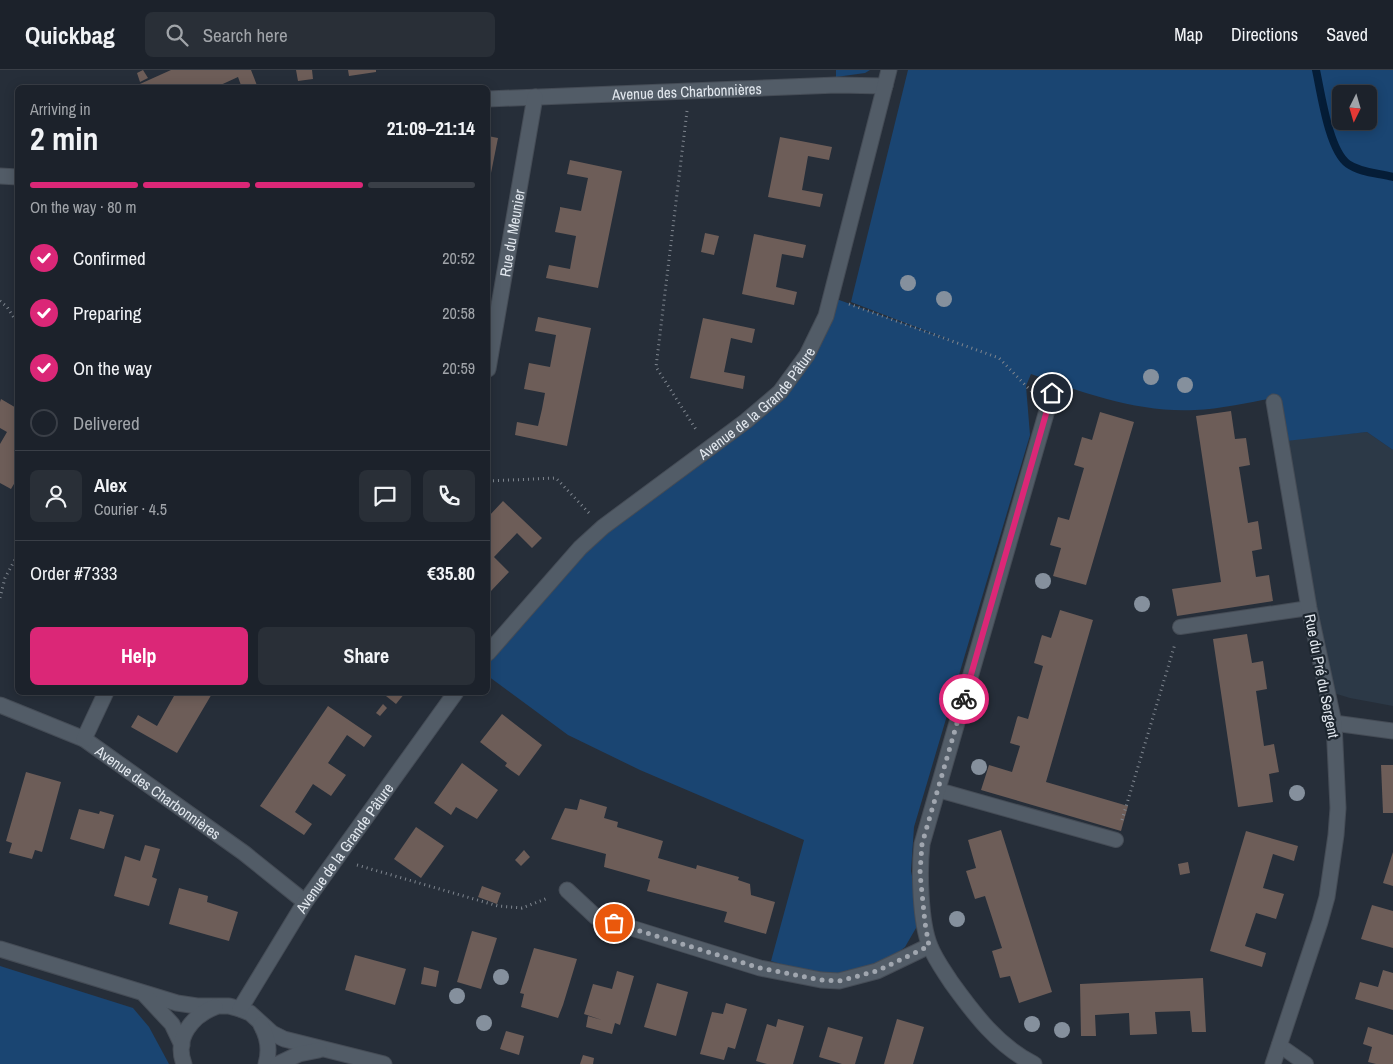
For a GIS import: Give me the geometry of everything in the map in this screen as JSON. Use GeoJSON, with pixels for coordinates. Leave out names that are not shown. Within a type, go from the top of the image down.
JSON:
{"type":"FeatureCollection","features":[{"type":"Feature","properties":{"kind":"street","name":"Avenue de la Grande Pâture"},"geometry":{"type":"LineString","coordinates":[[490,651],[567,562],[603,527],[746,421],[780,392],[808,355],[826,316],[889,70]]}},
{"type":"Feature","properties":{"kind":"street","name":"Avenue des Charbonnières"},"geometry":{"type":"LineString","coordinates":[[490,99],[837,85],[885,86]]}},
{"type":"Feature","properties":{"kind":"street","name":"Rue du Meunier"},"geometry":{"type":"LineString","coordinates":[[490,357],[535,97]]}},
{"type":"Feature","properties":{"kind":"street"},"geometry":{"type":"LineString","coordinates":[[0,176],[15,177]]}},
{"type":"Feature","properties":{"kind":"street"},"geometry":{"type":"LineString","coordinates":[[1034,1064],[1025,1060],[1003,1043],[980,1021],[944,971],[929,946],[920,873],[922,844],[1052,393]]}},
{"type":"Feature","properties":{"kind":"street","name":"Rue du Pré du Sergent"},"geometry":{"type":"LineString","coordinates":[[1271,1064],[1320,922],[1336,835],[1338,808],[1334,723],[1309,608],[1274,402]]}},
{"type":"Feature","properties":{"kind":"street"},"geometry":{"type":"LineString","coordinates":[[84,739],[105,695]]}},
{"type":"Feature","properties":{"kind":"street","name":"Avenue de la Grande Pâture"},"geometry":{"type":"LineString","coordinates":[[235,1007],[305,902],[454,695]]}},
{"type":"Feature","properties":{"kind":"street","name":"Avenue des Charbonnières"},"geometry":{"type":"LineString","coordinates":[[0,705],[84,739],[244,853],[305,902]]}},
{"type":"Feature","properties":{"kind":"street"},"geometry":{"type":"LineString","coordinates":[[1334,723],[1393,731]]}},
{"type":"Feature","properties":{"kind":"street"},"geometry":{"type":"LineString","coordinates":[[567,890],[596,917],[760,968],[821,980],[839,981],[877,971],[929,946]]}},
{"type":"Feature","properties":{"kind":"street"},"geometry":{"type":"LineString","coordinates":[[0,949],[177,1003],[197,1006],[235,1007],[250,1013],[272,1032],[284,1039],[384,1064]]}},
{"type":"Feature","properties":{"kind":"street"},"geometry":{"type":"LineString","coordinates":[[142,993],[172,1024],[182,1045]]}},
{"type":"Feature","properties":{"kind":"street"},"geometry":{"type":"LineString","coordinates":[[184,1064],[182,1045],[185,1032],[192,1020],[203,1012],[215,1007],[235,1007]]}},
{"type":"Feature","properties":{"kind":"street"},"geometry":{"type":"LineString","coordinates":[[258,1021],[266,1033],[269,1047],[266,1064]]}},
{"type":"Feature","properties":{"kind":"street"},"geometry":{"type":"LineString","coordinates":[[278,1064],[299,1054],[323,1050]]}},
{"type":"Feature","properties":{"kind":"lane"},"geometry":{"type":"LineString","coordinates":[[1180,627],[1309,608]]}},
{"type":"Feature","properties":{"kind":"lane"},"geometry":{"type":"LineString","coordinates":[[938,790],[1116,840]]}},
{"type":"Feature","properties":{"kind":"lane"},"geometry":{"type":"LineString","coordinates":[[1279,1045],[1306,1064]]}},
{"type":"Feature","properties":{"kind":"path"},"geometry":{"type":"LineString","coordinates":[[690,91],[656,367],[708,448]]}},
{"type":"Feature","properties":{"kind":"path"},"geometry":{"type":"LineString","coordinates":[[831,297],[999,358],[1048,409]]}},
{"type":"Feature","properties":{"kind":"path"},"geometry":{"type":"LineString","coordinates":[[0,301],[15,320]]}},
{"type":"Feature","properties":{"kind":"path"},"geometry":{"type":"LineString","coordinates":[[490,481],[556,478],[603,527]]}},
{"type":"Feature","properties":{"kind":"path"},"geometry":{"type":"LineString","coordinates":[[0,598],[5,578],[15,560]]}},
{"type":"Feature","properties":{"kind":"path"},"geometry":{"type":"LineString","coordinates":[[1116,840],[1180,627]]}},
{"type":"Feature","properties":{"kind":"path"},"geometry":{"type":"LineString","coordinates":[[337,859],[498,906],[522,908],[567,890]]}},
{"type":"Feature","properties":{"kind":"shaded area"},"geometry":{"type":"Polygon","coordinates":[[[836,70],[870,70],[865,73],[836,77],[836,70]]]}},
{"type":"Feature","properties":{"kind":"shaded area"},"geometry":{"type":"Polygon","coordinates":[[[908,70],[1393,70],[1393,450],[1367,432],[1286,441],[1275,398],[1195,410],[1153,408],[1091,395],[1031,374],[1026,386],[1030,435],[914,827],[911,871],[917,902],[916,928],[905,947],[892,957],[849,973],[814,974],[771,961],[804,840],[640,770],[568,735],[490,677],[490,651],[555,576],[780,392],[831,297],[960,344],[851,302],[908,70]]]}},
{"type":"Feature","properties":{"kind":"shaded area"},"geometry":{"type":"Polygon","coordinates":[[[1367,432],[1393,450],[1393,706],[1350,698],[1327,691],[1281,440],[1367,432]]]}},
{"type":"Feature","properties":{"kind":"shaded area"},"geometry":{"type":"Polygon","coordinates":[[[0,966],[133,1008],[149,1027],[169,1064],[0,1064],[0,966]]]}},
{"type":"Feature","properties":{"kind":"building"},"geometry":{"type":"Polygon","coordinates":[[[143,70],[148,78],[140,82],[137,73],[143,70]]]}},
{"type":"Feature","properties":{"kind":"building"},"geometry":{"type":"Polygon","coordinates":[[[171,70],[251,70],[257,85],[241,85],[238,77],[221,85],[138,85],[171,70]]]}},
{"type":"Feature","properties":{"kind":"building"},"geometry":{"type":"Polygon","coordinates":[[[296,70],[312,70],[313,79],[298,81],[296,70]]]}},
{"type":"Feature","properties":{"kind":"building"},"geometry":{"type":"Polygon","coordinates":[[[348,70],[376,70],[376,72],[349,76],[348,70]]]}},
{"type":"Feature","properties":{"kind":"building"},"geometry":{"type":"Polygon","coordinates":[[[490,136],[498,138],[490,173],[490,136]]]}},
{"type":"Feature","properties":{"kind":"building"},"geometry":{"type":"Polygon","coordinates":[[[780,137],[832,147],[829,160],[808,156],[802,190],[823,194],[820,207],[768,197],[780,137]]]}},
{"type":"Feature","properties":{"kind":"building"},"geometry":{"type":"Polygon","coordinates":[[[570,160],[622,171],[598,288],[546,278],[549,265],[570,269],[576,236],[555,232],[560,207],[581,211],[588,178],[567,174],[570,160]]]}},
{"type":"Feature","properties":{"kind":"building"},"geometry":{"type":"Polygon","coordinates":[[[705,233],[719,236],[714,255],[701,252],[705,233]]]}},
{"type":"Feature","properties":{"kind":"building"},"geometry":{"type":"Polygon","coordinates":[[[754,234],[806,245],[803,258],[782,254],[776,287],[797,292],[794,305],[742,294],[754,234]]]}},
{"type":"Feature","properties":{"kind":"building"},"geometry":{"type":"Polygon","coordinates":[[[538,317],[591,328],[567,446],[515,435],[517,422],[538,426],[542,409],[545,393],[524,389],[529,363],[550,367],[556,335],[535,331],[538,317]]]}},
{"type":"Feature","properties":{"kind":"building"},"geometry":{"type":"Polygon","coordinates":[[[703,318],[755,329],[752,343],[731,338],[724,372],[745,376],[743,389],[690,378],[703,318]]]}},
{"type":"Feature","properties":{"kind":"building"},"geometry":{"type":"Polygon","coordinates":[[[1,399],[15,407],[15,482],[11,489],[0,483],[0,444],[7,432],[0,428],[1,399]]]}},
{"type":"Feature","properties":{"kind":"building"},"geometry":{"type":"Polygon","coordinates":[[[1231,411],[1235,439],[1246,438],[1250,465],[1239,467],[1248,523],[1258,521],[1262,549],[1252,551],[1256,577],[1269,575],[1273,601],[1177,616],[1172,589],[1221,582],[1196,416],[1231,411]]]}},
{"type":"Feature","properties":{"kind":"building"},"geometry":{"type":"Polygon","coordinates":[[[1100,412],[1134,422],[1086,585],[1053,576],[1061,548],[1050,545],[1058,517],[1069,520],[1084,468],[1074,465],[1082,437],[1092,440],[1100,412]]]}},
{"type":"Feature","properties":{"kind":"building"},"geometry":{"type":"Polygon","coordinates":[[[503,501],[542,538],[532,548],[517,533],[494,557],[509,572],[491,591],[490,590],[490,515],[503,501]]]}},
{"type":"Feature","properties":{"kind":"building"},"geometry":{"type":"Polygon","coordinates":[[[1060,610],[1093,620],[1046,782],[1128,806],[1121,831],[981,790],[989,765],[1012,772],[1020,746],[1010,743],[1017,718],[1018,716],[1028,719],[1043,666],[1034,663],[1041,638],[1042,635],[1051,638],[1060,610]]]}},
{"type":"Feature","properties":{"kind":"building"},"geometry":{"type":"Polygon","coordinates":[[[1247,634],[1252,663],[1263,661],[1267,689],[1256,691],[1264,746],[1274,744],[1279,772],[1269,774],[1273,802],[1238,807],[1213,639],[1247,634]]]}},
{"type":"Feature","properties":{"kind":"building"},"geometry":{"type":"Polygon","coordinates":[[[172,695],[211,695],[177,753],[131,727],[138,715],[157,726],[174,696],[172,695]]]}},
{"type":"Feature","properties":{"kind":"building"},"geometry":{"type":"Polygon","coordinates":[[[385,695],[403,695],[396,704],[385,695]]]}},
{"type":"Feature","properties":{"kind":"building"},"geometry":{"type":"Polygon","coordinates":[[[383,704],[387,708],[380,716],[376,713],[383,704]]]}},
{"type":"Feature","properties":{"kind":"building"},"geometry":{"type":"Polygon","coordinates":[[[328,706],[372,736],[364,747],[347,735],[328,763],[346,775],[331,796],[313,784],[295,812],[312,824],[304,835],[260,806],[328,706]]]}},
{"type":"Feature","properties":{"kind":"building"},"geometry":{"type":"Polygon","coordinates":[[[502,714],[542,745],[519,776],[505,766],[507,763],[480,742],[502,714]]]}},
{"type":"Feature","properties":{"kind":"building"},"geometry":{"type":"Polygon","coordinates":[[[462,763],[498,790],[477,819],[456,807],[451,815],[434,803],[462,763]]]}},
{"type":"Feature","properties":{"kind":"building"},"geometry":{"type":"Polygon","coordinates":[[[1381,765],[1393,765],[1393,813],[1383,813],[1381,765]]]}},
{"type":"Feature","properties":{"kind":"building"},"geometry":{"type":"Polygon","coordinates":[[[26,772],[61,782],[42,852],[35,850],[32,859],[9,853],[12,843],[6,841],[26,772]]]}},
{"type":"Feature","properties":{"kind":"building"},"geometry":{"type":"Polygon","coordinates":[[[580,799],[607,807],[604,818],[618,822],[617,827],[663,841],[658,858],[696,869],[697,865],[739,877],[738,880],[750,884],[751,895],[775,902],[766,934],[724,922],[727,912],[647,891],[650,880],[604,867],[606,854],[551,839],[565,808],[577,810],[580,799]]]}},
{"type":"Feature","properties":{"kind":"building"},"geometry":{"type":"Polygon","coordinates":[[[79,809],[99,814],[100,811],[114,815],[104,849],[70,839],[79,809]]]}},
{"type":"Feature","properties":{"kind":"building"},"geometry":{"type":"Polygon","coordinates":[[[416,827],[444,846],[421,878],[394,859],[416,827]]]}},
{"type":"Feature","properties":{"kind":"building"},"geometry":{"type":"Polygon","coordinates":[[[1001,830],[1052,992],[1019,1003],[1010,976],[1000,978],[992,951],[1002,948],[985,896],[975,899],[966,871],[976,868],[968,840],[1001,830]]]}},
{"type":"Feature","properties":{"kind":"building"},"geometry":{"type":"Polygon","coordinates":[[[1246,831],[1298,846],[1294,861],[1273,854],[1263,888],[1284,894],[1276,919],[1256,913],[1245,946],[1266,953],[1262,967],[1210,951],[1246,831]]]}},
{"type":"Feature","properties":{"kind":"building"},"geometry":{"type":"Polygon","coordinates":[[[145,845],[160,849],[152,877],[157,879],[149,906],[114,896],[125,856],[140,861],[145,845]]]}},
{"type":"Feature","properties":{"kind":"building"},"geometry":{"type":"Polygon","coordinates":[[[524,850],[530,857],[521,866],[515,860],[524,850]]]}},
{"type":"Feature","properties":{"kind":"building"},"geometry":{"type":"Polygon","coordinates":[[[1393,852],[1393,886],[1383,883],[1393,852]]]}},
{"type":"Feature","properties":{"kind":"building"},"geometry":{"type":"Polygon","coordinates":[[[1188,862],[1190,873],[1180,875],[1178,864],[1188,862]]]}},
{"type":"Feature","properties":{"kind":"building"},"geometry":{"type":"Polygon","coordinates":[[[482,886],[501,893],[497,904],[478,897],[482,886]]]}},
{"type":"Feature","properties":{"kind":"building"},"geometry":{"type":"Polygon","coordinates":[[[179,888],[208,896],[207,902],[238,912],[229,941],[169,924],[179,888]]]}},
{"type":"Feature","properties":{"kind":"building"},"geometry":{"type":"Polygon","coordinates":[[[1372,905],[1393,911],[1393,948],[1361,939],[1372,905]]]}},
{"type":"Feature","properties":{"kind":"building"},"geometry":{"type":"Polygon","coordinates":[[[472,931],[497,938],[481,989],[457,982],[472,931]]]}},
{"type":"Feature","properties":{"kind":"building"},"geometry":{"type":"Polygon","coordinates":[[[534,948],[577,959],[558,1018],[521,1007],[524,994],[520,993],[534,948]]]}},
{"type":"Feature","properties":{"kind":"building"},"geometry":{"type":"Polygon","coordinates":[[[355,955],[406,969],[395,1005],[345,990],[355,955]]]}},
{"type":"Feature","properties":{"kind":"building"},"geometry":{"type":"Polygon","coordinates":[[[424,967],[439,971],[436,987],[421,984],[424,967]]]}},
{"type":"Feature","properties":{"kind":"building"},"geometry":{"type":"Polygon","coordinates":[[[1383,970],[1393,973],[1393,1010],[1355,999],[1360,982],[1378,987],[1383,970]]]}},
{"type":"Feature","properties":{"kind":"building"},"geometry":{"type":"Polygon","coordinates":[[[617,971],[634,976],[620,1025],[615,1023],[612,1034],[586,1027],[588,1016],[602,1020],[584,1014],[593,984],[612,989],[617,971]]]}},
{"type":"Feature","properties":{"kind":"building"},"geometry":{"type":"Polygon","coordinates":[[[1203,978],[1206,1032],[1192,1032],[1190,1011],[1155,1012],[1157,1034],[1130,1035],[1129,1013],[1095,1015],[1096,1036],[1081,1036],[1080,984],[1203,978]]]}},
{"type":"Feature","properties":{"kind":"building"},"geometry":{"type":"Polygon","coordinates":[[[657,983],[688,992],[676,1036],[644,1027],[657,983]]]}},
{"type":"Feature","properties":{"kind":"building"},"geometry":{"type":"Polygon","coordinates":[[[726,1003],[747,1009],[735,1049],[728,1047],[724,1060],[700,1054],[712,1012],[723,1014],[726,1003]]]}},
{"type":"Feature","properties":{"kind":"building"},"geometry":{"type":"Polygon","coordinates":[[[778,1019],[804,1026],[793,1064],[767,1064],[756,1061],[767,1024],[776,1027],[778,1019]]]}},
{"type":"Feature","properties":{"kind":"building"},"geometry":{"type":"Polygon","coordinates":[[[897,1019],[924,1027],[913,1064],[884,1064],[897,1019]]]}},
{"type":"Feature","properties":{"kind":"building"},"geometry":{"type":"Polygon","coordinates":[[[828,1027],[863,1037],[855,1064],[842,1064],[819,1057],[828,1027]]]}},
{"type":"Feature","properties":{"kind":"building"},"geometry":{"type":"Polygon","coordinates":[[[1368,1027],[1393,1035],[1393,1064],[1368,1062],[1372,1047],[1363,1044],[1368,1027]]]}},
{"type":"Feature","properties":{"kind":"building"},"geometry":{"type":"Polygon","coordinates":[[[506,1031],[524,1036],[519,1055],[500,1049],[506,1031]]]}},
{"type":"Feature","properties":{"kind":"building"},"geometry":{"type":"Polygon","coordinates":[[[583,1055],[594,1058],[593,1064],[580,1064],[583,1055]]]}},
{"type":"Feature","properties":{"kind":"waterway"},"geometry":{"type":"LineString","coordinates":[[1316,70],[1331,135],[1341,157],[1353,167],[1393,177]]}},
{"type":"Feature","properties":{"kind":"way so far"},"geometry":{"type":"LineString","coordinates":[[614,923],[760,968],[821,980],[839,981],[877,971],[929,946],[920,873],[922,844],[964,699]]}},
{"type":"Feature","properties":{"kind":"route"},"geometry":{"type":"LineString","coordinates":[[964,699],[1052,393]]}}]}
